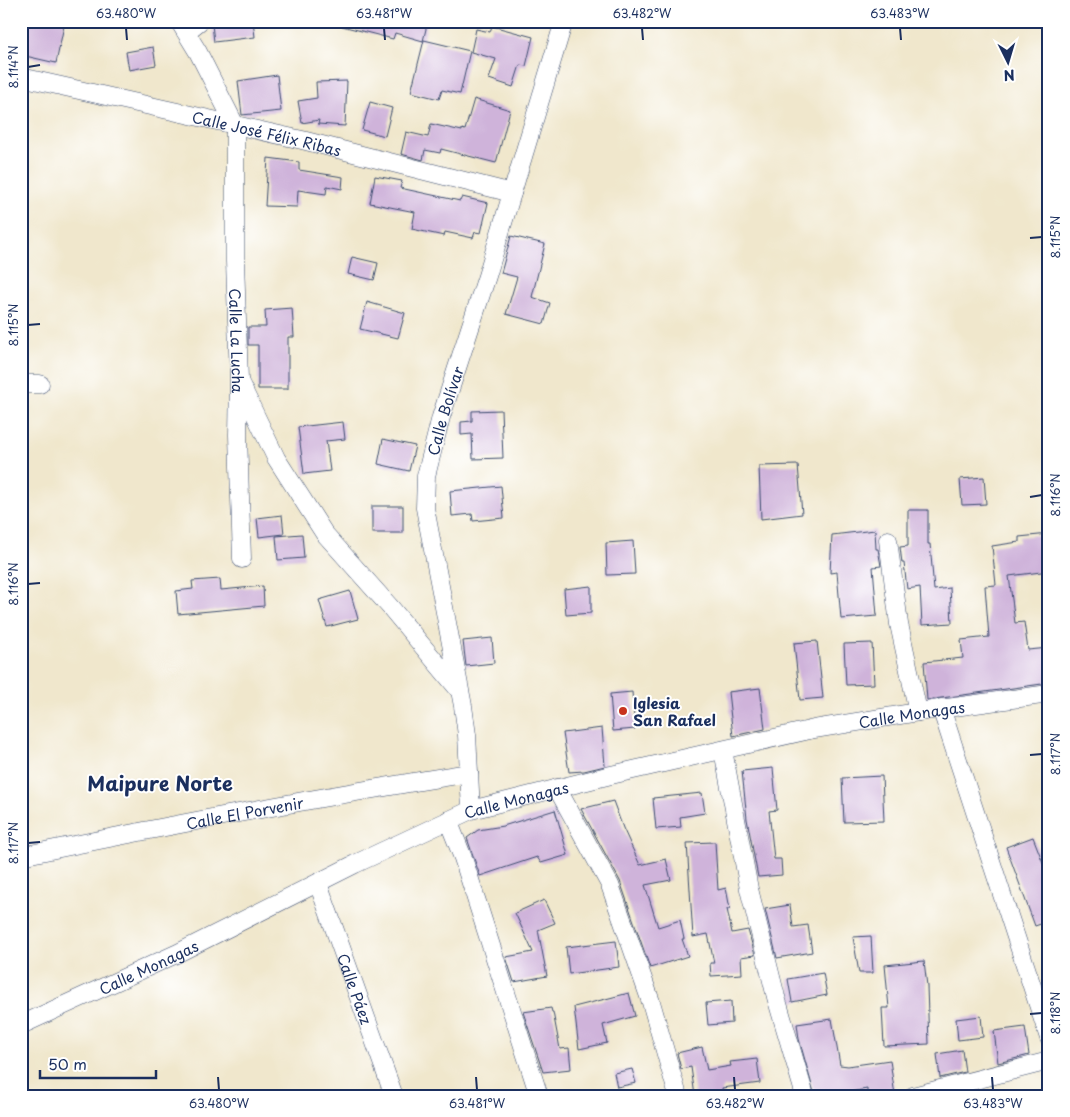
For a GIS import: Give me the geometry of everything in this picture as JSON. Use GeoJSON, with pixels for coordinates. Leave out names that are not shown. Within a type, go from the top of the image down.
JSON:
{"type":"FeatureCollection","features":[{"type":"Feature","properties":{"kind":"street"},"geometry":{"type":"LineString","coordinates":[[182,27],[200,21]]}},
{"type":"Feature","properties":{"kind":"street","name":"Calle Bolívar"},"geometry":{"type":"LineString","coordinates":[[471,810],[467,735],[425,508],[426,476],[441,417],[487,276],[564,21]]}},
{"type":"Feature","properties":{"kind":"street","name":"Calle La Lucha"},"geometry":{"type":"LineString","coordinates":[[182,27],[198,52],[235,125],[235,262],[239,380],[276,458],[324,533],[391,608],[460,692]]}},
{"type":"Feature","properties":{"kind":"street","name":"Calle José Félix Ribas"},"geometry":{"type":"LineString","coordinates":[[21,77],[235,125],[512,193]]}},
{"type":"Feature","properties":{"kind":"street"},"geometry":{"type":"LineString","coordinates":[[239,380],[238,435],[242,559]]}},
{"type":"Feature","properties":{"kind":"street"},"geometry":{"type":"LineString","coordinates":[[21,384],[40,384]]}},
{"type":"Feature","properties":{"kind":"street"},"geometry":{"type":"LineString","coordinates":[[888,540],[899,624],[918,712]]}},
{"type":"Feature","properties":{"kind":"street","name":"Calle Monagas"},"geometry":{"type":"LineString","coordinates":[[21,1025],[176,954],[318,883],[471,810],[557,788],[814,729],[942,708],[1049,694]]}},
{"type":"Feature","properties":{"kind":"street"},"geometry":{"type":"LineString","coordinates":[[942,708],[1049,1038]]}},
{"type":"Feature","properties":{"kind":"street"},"geometry":{"type":"LineString","coordinates":[[723,750],[749,889],[776,997],[804,1096]]}},
{"type":"Feature","properties":{"kind":"street","name":"Calle El Porvenir"},"geometry":{"type":"LineString","coordinates":[[21,856],[338,794],[469,774]]}},
{"type":"Feature","properties":{"kind":"street"},"geometry":{"type":"LineString","coordinates":[[557,788],[610,885],[651,1002],[678,1096]]}},
{"type":"Feature","properties":{"kind":"street"},"geometry":{"type":"LineString","coordinates":[[448,820],[466,867],[539,1096]]}},
{"type":"Feature","properties":{"kind":"street","name":"Calle Páez"},"geometry":{"type":"LineString","coordinates":[[318,883],[394,1096]]}},
{"type":"Feature","properties":{"kind":"street"},"geometry":{"type":"LineString","coordinates":[[913,1096],[1049,1061]]}},
{"type":"Feature","properties":{"kind":"building"},"geometry":{"type":"Polygon","coordinates":[[[25,21],[65,21],[56,63],[21,55],[21,37],[25,21]]]}},
{"type":"Feature","properties":{"kind":"building"},"geometry":{"type":"Polygon","coordinates":[[[230,21],[253,21],[255,37],[214,42],[212,24],[230,21]]]}},
{"type":"Feature","properties":{"kind":"building"},"geometry":{"type":"Polygon","coordinates":[[[342,21],[428,21],[423,41],[395,33],[393,39],[342,26],[342,21]]]}},
{"type":"Feature","properties":{"kind":"building"},"geometry":{"type":"Polygon","coordinates":[[[492,26],[533,37],[526,66],[520,65],[513,87],[489,79],[496,59],[471,52],[476,29],[490,32],[492,26]]]}},
{"type":"Feature","properties":{"kind":"building"},"geometry":{"type":"Polygon","coordinates":[[[424,40],[470,51],[460,94],[442,90],[439,99],[411,92],[424,40]]]}},
{"type":"Feature","properties":{"kind":"building"},"geometry":{"type":"Polygon","coordinates":[[[153,47],[156,65],[129,70],[126,52],[153,47]]]}},
{"type":"Feature","properties":{"kind":"building"},"geometry":{"type":"Polygon","coordinates":[[[277,75],[281,111],[242,115],[238,81],[277,75]]]}},
{"type":"Feature","properties":{"kind":"building"},"geometry":{"type":"Polygon","coordinates":[[[347,81],[345,126],[318,124],[319,120],[302,123],[298,101],[317,98],[316,82],[347,81]]]}},
{"type":"Feature","properties":{"kind":"building"},"geometry":{"type":"Polygon","coordinates":[[[474,99],[510,110],[496,163],[441,149],[440,153],[425,150],[423,160],[401,154],[406,132],[428,137],[431,124],[462,131],[462,129],[465,130],[474,99]]]}},
{"type":"Feature","properties":{"kind":"building"},"geometry":{"type":"Polygon","coordinates":[[[370,102],[392,108],[385,136],[362,130],[370,102]]]}},
{"type":"Feature","properties":{"kind":"building"},"geometry":{"type":"Polygon","coordinates":[[[268,158],[299,162],[299,170],[343,177],[342,189],[327,186],[326,194],[298,190],[297,207],[265,206],[268,158]]]}},
{"type":"Feature","properties":{"kind":"building"},"geometry":{"type":"Polygon","coordinates":[[[375,176],[402,181],[400,188],[460,201],[462,197],[488,203],[481,233],[475,232],[473,238],[445,232],[444,236],[412,229],[415,212],[370,203],[375,176]]]}},
{"type":"Feature","properties":{"kind":"building"},"geometry":{"type":"Polygon","coordinates":[[[511,236],[545,244],[532,297],[550,303],[544,324],[506,314],[517,277],[501,273],[511,236]]]}},
{"type":"Feature","properties":{"kind":"building"},"geometry":{"type":"Polygon","coordinates":[[[352,257],[378,263],[374,280],[348,274],[352,257]]]}},
{"type":"Feature","properties":{"kind":"building"},"geometry":{"type":"Polygon","coordinates":[[[367,302],[405,313],[398,338],[360,329],[367,302]]]}},
{"type":"Feature","properties":{"kind":"building"},"geometry":{"type":"Polygon","coordinates":[[[292,308],[294,337],[288,337],[288,389],[258,389],[258,345],[248,345],[248,327],[266,327],[265,310],[292,308]]]}},
{"type":"Feature","properties":{"kind":"building"},"geometry":{"type":"Polygon","coordinates":[[[501,410],[503,458],[473,459],[472,434],[461,435],[461,422],[472,421],[472,411],[501,410]]]}},
{"type":"Feature","properties":{"kind":"building"},"geometry":{"type":"Polygon","coordinates":[[[343,422],[345,439],[326,441],[330,471],[304,474],[298,427],[343,422]]]}},
{"type":"Feature","properties":{"kind":"building"},"geometry":{"type":"Polygon","coordinates":[[[383,439],[415,446],[409,471],[378,464],[383,439]]]}},
{"type":"Feature","properties":{"kind":"building"},"geometry":{"type":"Polygon","coordinates":[[[798,465],[802,514],[761,519],[759,466],[798,465]]]}},
{"type":"Feature","properties":{"kind":"building"},"geometry":{"type":"Polygon","coordinates":[[[984,477],[986,504],[962,505],[960,479],[984,477]]]}},
{"type":"Feature","properties":{"kind":"building"},"geometry":{"type":"Polygon","coordinates":[[[501,486],[504,518],[473,521],[472,514],[452,516],[450,491],[501,486]]]}},
{"type":"Feature","properties":{"kind":"building"},"geometry":{"type":"Polygon","coordinates":[[[372,506],[403,506],[403,533],[372,533],[372,506]]]}},
{"type":"Feature","properties":{"kind":"building"},"geometry":{"type":"Polygon","coordinates":[[[908,510],[928,510],[928,544],[930,544],[934,590],[950,588],[952,623],[922,625],[920,587],[907,589],[900,547],[908,546],[908,510]]]}},
{"type":"Feature","properties":{"kind":"building"},"geometry":{"type":"Polygon","coordinates":[[[282,515],[284,534],[259,537],[257,518],[282,515]]]}},
{"type":"Feature","properties":{"kind":"building"},"geometry":{"type":"Polygon","coordinates":[[[875,530],[876,549],[878,549],[881,566],[873,567],[877,616],[841,619],[837,572],[830,573],[832,535],[875,530]]]}},
{"type":"Feature","properties":{"kind":"building"},"geometry":{"type":"Polygon","coordinates":[[[302,534],[304,558],[278,560],[276,536],[302,534]]]}},
{"type":"Feature","properties":{"kind":"building"},"geometry":{"type":"Polygon","coordinates":[[[1049,534],[1049,571],[1009,576],[1015,623],[1024,622],[1028,650],[1049,648],[1049,683],[927,700],[924,662],[963,658],[961,640],[989,637],[985,586],[996,585],[992,546],[1019,542],[1019,537],[1049,534]]]}},
{"type":"Feature","properties":{"kind":"building"},"geometry":{"type":"Polygon","coordinates":[[[633,541],[635,574],[607,575],[606,543],[633,541]]]}},
{"type":"Feature","properties":{"kind":"building"},"geometry":{"type":"Polygon","coordinates":[[[220,579],[221,590],[263,586],[264,606],[178,614],[176,591],[193,589],[192,581],[220,579]]]}},
{"type":"Feature","properties":{"kind":"building"},"geometry":{"type":"Polygon","coordinates":[[[591,586],[591,613],[566,615],[564,589],[591,586]]]}},
{"type":"Feature","properties":{"kind":"building"},"geometry":{"type":"Polygon","coordinates":[[[350,591],[358,619],[327,627],[319,600],[350,591]]]}},
{"type":"Feature","properties":{"kind":"building"},"geometry":{"type":"Polygon","coordinates":[[[492,638],[494,663],[466,666],[463,641],[492,638]]]}},
{"type":"Feature","properties":{"kind":"building"},"geometry":{"type":"Polygon","coordinates":[[[817,641],[823,698],[800,700],[794,643],[817,641]]]}},
{"type":"Feature","properties":{"kind":"building"},"geometry":{"type":"Polygon","coordinates":[[[872,643],[874,684],[846,685],[844,644],[872,643]]]}},
{"type":"Feature","properties":{"kind":"building"},"geometry":{"type":"Polygon","coordinates":[[[760,688],[765,729],[733,736],[728,692],[760,688]]]}},
{"type":"Feature","properties":{"kind":"building","name":"Iglesia San Rafael"},"geometry":{"type":"Polygon","coordinates":[[[632,692],[635,729],[613,731],[610,694],[632,692]]]}},
{"type":"Feature","properties":{"kind":"building"},"geometry":{"type":"Polygon","coordinates":[[[602,728],[605,766],[569,772],[563,733],[602,728]]]}},
{"type":"Feature","properties":{"kind":"building"},"geometry":{"type":"Polygon","coordinates":[[[773,768],[777,810],[769,811],[774,859],[781,859],[782,875],[758,877],[747,819],[742,771],[773,768]]]}},
{"type":"Feature","properties":{"kind":"building"},"geometry":{"type":"Polygon","coordinates":[[[882,776],[884,821],[844,822],[842,778],[882,776]]]}},
{"type":"Feature","properties":{"kind":"building"},"geometry":{"type":"Polygon","coordinates":[[[702,793],[705,813],[680,817],[681,827],[656,829],[653,798],[702,793]]]}},
{"type":"Feature","properties":{"kind":"building"},"geometry":{"type":"Polygon","coordinates":[[[613,801],[640,865],[666,859],[671,880],[645,885],[658,927],[680,920],[684,939],[682,939],[688,956],[650,968],[620,881],[581,809],[613,801]]]}},
{"type":"Feature","properties":{"kind":"building"},"geometry":{"type":"Polygon","coordinates":[[[555,810],[568,855],[541,863],[537,857],[480,876],[467,838],[478,830],[503,826],[555,810]]]}},
{"type":"Feature","properties":{"kind":"building"},"geometry":{"type":"Polygon","coordinates":[[[1033,837],[1049,878],[1049,921],[1035,926],[1006,847],[1033,837]]]}},
{"type":"Feature","properties":{"kind":"building"},"geometry":{"type":"Polygon","coordinates":[[[715,842],[718,890],[726,888],[730,909],[727,909],[732,933],[748,930],[755,955],[741,957],[742,974],[711,976],[710,963],[714,963],[708,934],[693,937],[687,843],[715,842]]]}},
{"type":"Feature","properties":{"kind":"building"},"geometry":{"type":"Polygon","coordinates":[[[544,900],[555,923],[538,930],[547,976],[514,982],[506,957],[533,952],[515,913],[544,900]]]}},
{"type":"Feature","properties":{"kind":"building"},"geometry":{"type":"Polygon","coordinates":[[[790,905],[793,927],[808,925],[812,952],[777,958],[765,909],[790,905]]]}},
{"type":"Feature","properties":{"kind":"building"},"geometry":{"type":"Polygon","coordinates":[[[871,936],[873,973],[859,973],[853,937],[871,936]]]}},
{"type":"Feature","properties":{"kind":"building"},"geometry":{"type":"Polygon","coordinates":[[[616,941],[619,967],[569,974],[566,947],[616,941]]]}},
{"type":"Feature","properties":{"kind":"building"},"geometry":{"type":"Polygon","coordinates":[[[924,961],[929,1044],[884,1046],[882,1008],[889,1008],[885,965],[924,961]]]}},
{"type":"Feature","properties":{"kind":"building"},"geometry":{"type":"Polygon","coordinates":[[[823,973],[827,995],[792,1002],[788,979],[823,973]]]}},
{"type":"Feature","properties":{"kind":"building"},"geometry":{"type":"Polygon","coordinates":[[[629,993],[635,1016],[603,1025],[607,1043],[579,1049],[574,1007],[629,993]]]}},
{"type":"Feature","properties":{"kind":"building"},"geometry":{"type":"Polygon","coordinates":[[[731,1001],[732,1023],[708,1025],[706,1003],[731,1001]]]}},
{"type":"Feature","properties":{"kind":"building"},"geometry":{"type":"Polygon","coordinates":[[[551,1008],[560,1049],[569,1048],[571,1069],[543,1072],[523,1012],[551,1008]]]}},
{"type":"Feature","properties":{"kind":"building"},"geometry":{"type":"Polygon","coordinates":[[[981,1016],[983,1037],[958,1040],[956,1019],[981,1016]]]}},
{"type":"Feature","properties":{"kind":"building"},"geometry":{"type":"Polygon","coordinates":[[[832,1019],[840,1065],[848,1066],[890,1060],[895,1096],[867,1096],[867,1089],[827,1096],[815,1096],[799,1039],[797,1024],[832,1019]]]}},
{"type":"Feature","properties":{"kind":"building"},"geometry":{"type":"Polygon","coordinates":[[[1025,1027],[1029,1055],[998,1063],[994,1031],[1025,1027]]]}},
{"type":"Feature","properties":{"kind":"building"},"geometry":{"type":"Polygon","coordinates":[[[702,1047],[707,1070],[731,1066],[730,1062],[757,1059],[760,1083],[722,1088],[723,1096],[695,1096],[691,1067],[681,1069],[677,1053],[702,1047]]]}},
{"type":"Feature","properties":{"kind":"building"},"geometry":{"type":"Polygon","coordinates":[[[962,1050],[965,1072],[940,1078],[937,1054],[962,1050]]]}},
{"type":"Feature","properties":{"kind":"building"},"geometry":{"type":"Polygon","coordinates":[[[632,1069],[636,1083],[617,1087],[614,1073],[632,1069]]]}},
{"type":"Feature","properties":{"kind":"place","name":"Iglesia San Rafael"},"geometry":{"type":"Point","coordinates":[623,711]}},
{"type":"Feature","properties":{"kind":"district","name":"Maipure Norte"},"geometry":{"type":"Point","coordinates":[160,783]}}]}
